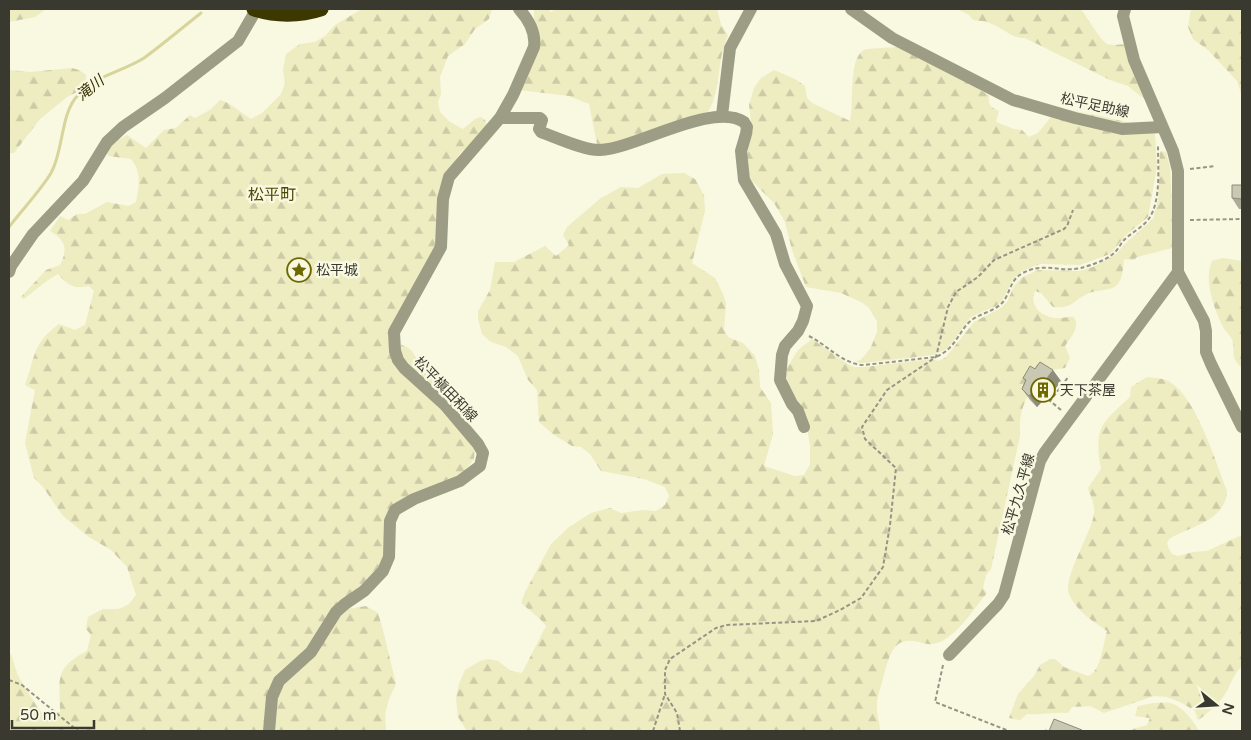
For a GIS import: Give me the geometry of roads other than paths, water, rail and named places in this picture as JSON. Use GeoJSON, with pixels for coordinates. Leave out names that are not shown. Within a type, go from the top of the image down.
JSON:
{"type":"FeatureCollection","features":[{"type":"Feature","properties":{"kind":"highway"},"geometry":{"type":"LineString","coordinates":[[255,9],[271,13],[289,14],[321,9]]}},
{"type":"Feature","properties":{"kind":"street"},"geometry":{"type":"LineString","coordinates":[[9,272],[33,234],[83,181],[107,142],[123,127],[165,98],[238,41],[255,9]]}},
{"type":"Feature","properties":{"kind":"street","name":"松平槇田和線"},"geometry":{"type":"LineString","coordinates":[[269,731],[272,697],[279,681],[311,652],[336,612],[364,591],[383,571],[389,557],[390,521],[395,510],[414,499],[460,481],[480,466],[483,453],[478,444],[445,405],[404,368],[395,351],[393,341],[396,327],[441,247],[443,199],[449,177],[500,118],[513,95],[534,47],[533,30],[525,15],[519,9]]}},
{"type":"Feature","properties":{"kind":"street"},"geometry":{"type":"LineString","coordinates":[[722,115],[730,48],[752,9]]}},
{"type":"Feature","properties":{"kind":"street","name":"松平足助線"},"geometry":{"type":"LineString","coordinates":[[851,9],[892,38],[1013,100],[1122,129],[1159,128]]}},
{"type":"Feature","properties":{"kind":"street"},"geometry":{"type":"LineString","coordinates":[[1125,9],[1123,16],[1134,60],[1159,128],[1173,151],[1178,171],[1178,272],[1204,320],[1206,352],[1210,364],[1242,426]]}},
{"type":"Feature","properties":{"kind":"street"},"geometry":{"type":"LineString","coordinates":[[500,118],[540,118],[542,120],[539,129],[541,132],[591,150],[600,150],[643,139],[706,118],[722,115],[741,120],[747,127],[740,151],[744,180],[776,234],[785,264],[807,306],[806,314],[798,331],[785,346],[782,355],[780,380],[792,404],[798,411],[804,427]]}},
{"type":"Feature","properties":{"kind":"street","name":"松平九久平線"},"geometry":{"type":"LineString","coordinates":[[946,657],[1004,596],[1040,461],[1178,272]]}},
{"type":"Feature","properties":{"kind":"waterway","name":"滝川"},"geometry":{"type":"LineString","coordinates":[[9,227],[51,173],[58,154],[68,112],[78,95],[101,78],[144,58],[201,13]]}},
{"type":"Feature","properties":{"kind":"place","name":"松平城"},"geometry":{"type":"Point","coordinates":[299,270]}},
{"type":"Feature","properties":{"kind":"place","name":"天下茶屋"},"geometry":{"type":"Point","coordinates":[1043,390]}},
{"type":"Feature","properties":{"kind":"district","name":"松平町"},"geometry":{"type":"Point","coordinates":[272,194]}}]}
